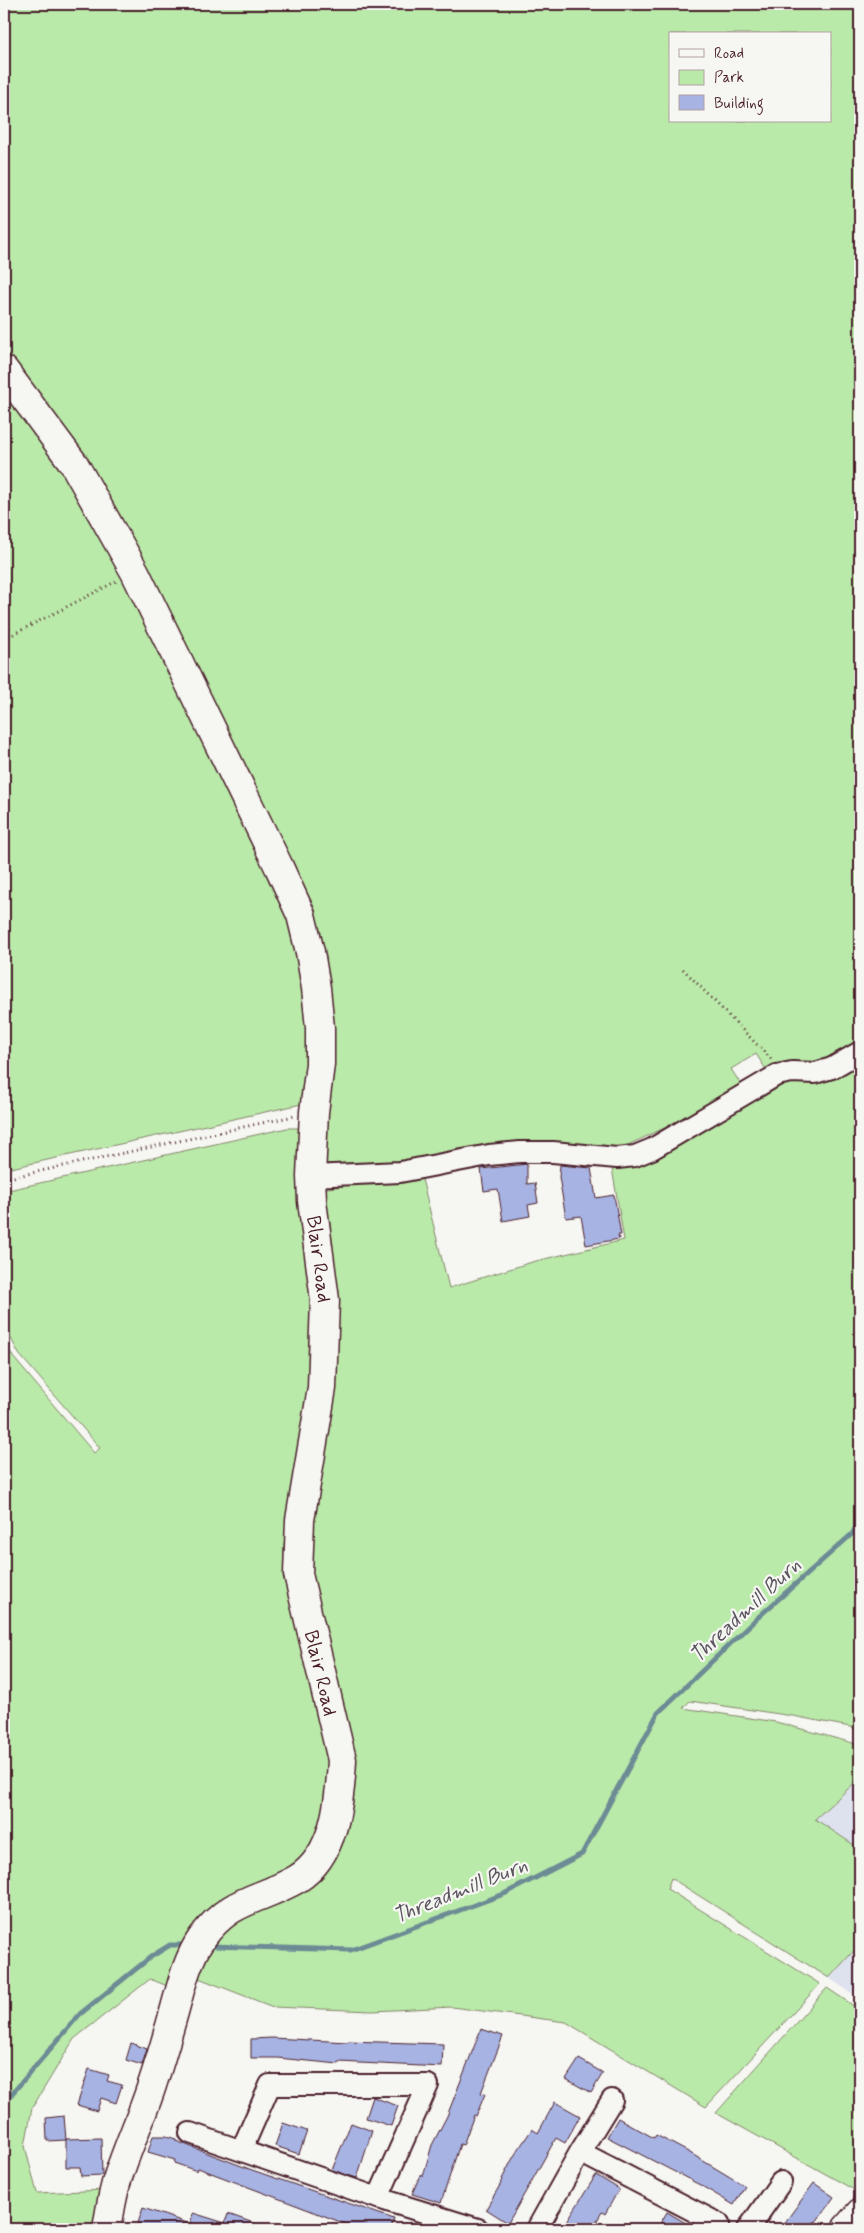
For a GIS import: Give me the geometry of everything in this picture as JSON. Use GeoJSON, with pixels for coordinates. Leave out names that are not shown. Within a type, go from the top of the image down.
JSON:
{"type":"FeatureCollection","features":[{"type":"Feature","properties":{"kind":"street","name":"Blair Road"},"geometry":{"type":"LineString","coordinates":[[4,370],[74,464],[133,567],[279,867],[301,916],[310,952],[320,1028],[320,1064],[314,1112],[311,1176],[312,1201],[325,1300],[322,1388],[300,1520],[298,1574],[342,1760],[341,1790],[334,1820],[322,1854],[311,1869],[295,1880],[239,1903],[219,1917],[197,1947],[149,2096],[117,2179],[107,2229]]}},
{"type":"Feature","properties":{"kind":"street"},"geometry":{"type":"LineString","coordinates":[[311,1176],[400,1172],[489,1155],[520,1152],[553,1152],[617,1158],[635,1156],[652,1149],[777,1075],[792,1072],[815,1073],[832,1068],[860,1052]]}},
{"type":"Feature","properties":{"kind":"street"},"geometry":{"type":"LineString","coordinates":[[242,2149],[270,2085],[428,2085],[378,2198]]}},
{"type":"Feature","properties":{"kind":"street"},"geometry":{"type":"LineString","coordinates":[[537,2229],[580,2152],[612,2100]]}},
{"type":"Feature","properties":{"kind":"street"},"geometry":{"type":"LineString","coordinates":[[190,2133],[242,2149],[378,2198],[478,2229]]}},
{"type":"Feature","properties":{"kind":"street"},"geometry":{"type":"LineString","coordinates":[[580,2152],[721,2227]]}},
{"type":"Feature","properties":{"kind":"street"},"geometry":{"type":"LineString","coordinates":[[748,2229],[781,2182]]}},
{"type":"Feature","properties":{"kind":"street"},"geometry":{"type":"LineString","coordinates":[[846,2229],[860,2213]]}},
{"type":"Feature","properties":{"kind":"path"},"geometry":{"type":"LineString","coordinates":[[4,639],[133,567]]}},
{"type":"Feature","properties":{"kind":"path"},"geometry":{"type":"LineString","coordinates":[[683,969],[785,1074]]}},
{"type":"Feature","properties":{"kind":"path"},"geometry":{"type":"LineString","coordinates":[[4,1179],[314,1112]]}},
{"type":"Feature","properties":{"kind":"shaded area"},"geometry":{"type":"Polygon","coordinates":[[[860,1778],[860,1849],[815,1819],[860,1778]]]}},
{"type":"Feature","properties":{"kind":"shaded area"},"geometry":{"type":"Polygon","coordinates":[[[860,1944],[860,1999],[829,1978],[860,1944]]]}},
{"type":"Feature","properties":{"kind":"green space"},"geometry":{"type":"Polygon","coordinates":[[[4,4],[860,4],[860,1045],[828,1062],[767,1071],[756,1054],[731,1069],[742,1086],[705,1109],[628,1145],[606,1149],[548,1143],[457,1149],[395,1164],[326,1169],[321,1162],[326,977],[93,474],[4,348],[4,4]]]}},
{"type":"Feature","properties":{"kind":"green space"},"geometry":{"type":"Polygon","coordinates":[[[4,391],[64,472],[93,515],[265,856],[307,971],[306,1103],[11,1168],[4,1140],[4,391]]]}},
{"type":"Feature","properties":{"kind":"green space"},"geometry":{"type":"Polygon","coordinates":[[[860,1058],[860,1731],[850,1727],[793,1716],[690,1701],[683,1708],[776,1722],[860,1745],[860,1778],[815,1819],[860,1849],[860,1944],[829,1978],[671,1878],[667,1889],[820,1984],[706,2107],[566,2022],[452,2007],[373,2011],[273,2007],[178,1970],[175,1989],[150,1979],[74,2039],[32,2108],[25,2146],[37,2193],[106,2190],[99,2229],[4,2229],[4,1338],[13,1357],[94,1453],[100,1448],[19,1354],[4,1325],[4,1191],[287,1128],[298,1128],[302,1134],[314,1275],[310,1380],[284,1544],[284,1579],[310,1670],[307,1574],[321,1189],[421,1175],[449,1288],[532,1262],[624,1240],[611,1162],[777,1082],[860,1058]]]}},
{"type":"Feature","properties":{"kind":"green space"},"geometry":{"type":"Polygon","coordinates":[[[827,1988],[860,2010],[860,2190],[858,2192],[716,2113],[827,1988]]]}},
{"type":"Feature","properties":{"kind":"building"},"geometry":{"type":"Polygon","coordinates":[[[527,1164],[527,1184],[535,1183],[538,1203],[528,1205],[530,1216],[503,1221],[498,1189],[484,1191],[481,1169],[527,1164]]]}},
{"type":"Feature","properties":{"kind":"building"},"geometry":{"type":"Polygon","coordinates":[[[560,1165],[591,1168],[596,1198],[614,1195],[621,1235],[618,1235],[619,1239],[586,1245],[581,1216],[566,1218],[559,1177],[560,1165]]]}},
{"type":"Feature","properties":{"kind":"building"},"geometry":{"type":"Polygon","coordinates":[[[481,2029],[503,2036],[481,2093],[485,2094],[476,2116],[474,2115],[463,2145],[460,2144],[441,2203],[412,2194],[420,2175],[423,2176],[432,2145],[447,2116],[481,2029]]]}},
{"type":"Feature","properties":{"kind":"building"},"geometry":{"type":"Polygon","coordinates":[[[272,2038],[443,2044],[442,2067],[339,2062],[339,2064],[278,2058],[251,2058],[251,2039],[272,2038]]]}},
{"type":"Feature","properties":{"kind":"building"},"geometry":{"type":"Polygon","coordinates":[[[131,2043],[147,2049],[142,2065],[126,2060],[131,2043]]]}},
{"type":"Feature","properties":{"kind":"building"},"geometry":{"type":"Polygon","coordinates":[[[579,2059],[603,2073],[591,2093],[566,2079],[579,2059]]]}},
{"type":"Feature","properties":{"kind":"building"},"geometry":{"type":"Polygon","coordinates":[[[89,2069],[109,2075],[107,2081],[122,2085],[116,2103],[101,2098],[97,2111],[77,2105],[89,2069]]]}},
{"type":"Feature","properties":{"kind":"building"},"geometry":{"type":"Polygon","coordinates":[[[373,2097],[398,2106],[391,2126],[366,2118],[373,2097]]]}},
{"type":"Feature","properties":{"kind":"building"},"geometry":{"type":"Polygon","coordinates":[[[555,2102],[580,2116],[565,2143],[556,2138],[508,2223],[486,2209],[514,2156],[532,2129],[538,2133],[555,2102]]]}},
{"type":"Feature","properties":{"kind":"building"},"geometry":{"type":"Polygon","coordinates":[[[64,2116],[66,2140],[47,2141],[46,2118],[64,2116]]]}},
{"type":"Feature","properties":{"kind":"building"},"geometry":{"type":"Polygon","coordinates":[[[618,2118],[654,2138],[656,2135],[690,2153],[745,2186],[734,2205],[700,2185],[607,2137],[618,2118]]]}},
{"type":"Feature","properties":{"kind":"building"},"geometry":{"type":"Polygon","coordinates":[[[283,2123],[307,2131],[299,2154],[275,2146],[283,2123]]]}},
{"type":"Feature","properties":{"kind":"building"},"geometry":{"type":"Polygon","coordinates":[[[351,2123],[372,2131],[357,2178],[332,2170],[351,2123]]]}},
{"type":"Feature","properties":{"kind":"building"},"geometry":{"type":"Polygon","coordinates":[[[153,2136],[166,2136],[176,2139],[176,2141],[252,2170],[394,2219],[391,2229],[359,2229],[198,2168],[197,2171],[174,2163],[175,2160],[148,2152],[153,2136]]]}},
{"type":"Feature","properties":{"kind":"building"},"geometry":{"type":"Polygon","coordinates":[[[101,2138],[102,2175],[81,2176],[80,2167],[66,2167],[66,2139],[101,2138]]]}},
{"type":"Feature","properties":{"kind":"building"},"geometry":{"type":"Polygon","coordinates":[[[596,2175],[619,2189],[605,2214],[602,2212],[592,2229],[562,2229],[596,2175]]]}},
{"type":"Feature","properties":{"kind":"building"},"geometry":{"type":"Polygon","coordinates":[[[814,2183],[834,2197],[810,2228],[812,2229],[780,2229],[814,2183]]]}},
{"type":"Feature","properties":{"kind":"building"},"geometry":{"type":"Polygon","coordinates":[[[143,2208],[190,2224],[193,2213],[225,2223],[228,2214],[265,2227],[265,2229],[136,2229],[143,2208]]]}},
{"type":"Feature","properties":{"kind":"building"},"geometry":{"type":"Polygon","coordinates":[[[667,2212],[696,2229],[657,2229],[667,2212]]]}},
{"type":"Feature","properties":{"kind":"waterway","name":"Threadmill Burn"},"geometry":{"type":"LineString","coordinates":[[209,1946],[351,1950],[504,1894],[582,1854],[658,1713],[755,1620],[852,1534],[860,1521]]}},
{"type":"Feature","properties":{"kind":"waterway","name":"Threadmill Burn"},"geometry":{"type":"LineString","coordinates":[[4,2103],[80,2014],[152,1956],[170,1945],[188,1945]]}}]}
